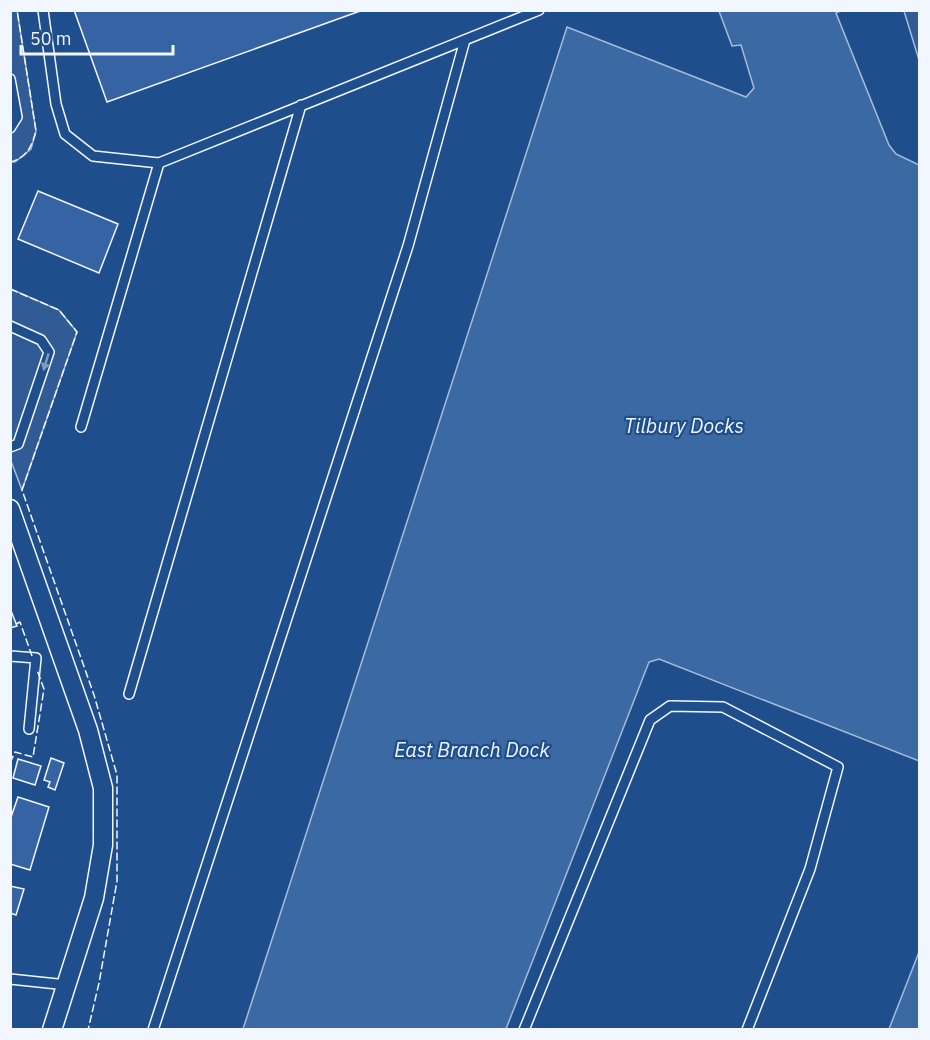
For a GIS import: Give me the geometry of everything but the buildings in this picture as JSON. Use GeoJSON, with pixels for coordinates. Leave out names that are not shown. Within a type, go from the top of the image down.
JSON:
{"type":"FeatureCollection","features":[{"type":"Feature","properties":{"kind":"street"},"geometry":{"type":"LineString","coordinates":[[10,509],[88,730],[103,788],[103,845],[94,898],[52,1029]]}},
{"type":"Feature","properties":{"kind":"lane"},"geometry":{"type":"LineString","coordinates":[[43,10],[56,104],[64,134],[93,156],[159,162],[539,10]]}},
{"type":"Feature","properties":{"kind":"lane"},"geometry":{"type":"LineString","coordinates":[[153,1029],[408,246],[465,40]]}},
{"type":"Feature","properties":{"kind":"lane"},"geometry":{"type":"LineString","coordinates":[[10,79],[17,117],[10,128]]}},
{"type":"Feature","properties":{"kind":"lane"},"geometry":{"type":"LineString","coordinates":[[129,694],[302,105]]}},
{"type":"Feature","properties":{"kind":"lane"},"geometry":{"type":"LineString","coordinates":[[81,428],[159,162]]}},
{"type":"Feature","properties":{"kind":"lane"},"geometry":{"type":"LineString","coordinates":[[10,326],[41,340],[50,352],[18,444],[10,447]]}},
{"type":"Feature","properties":{"kind":"lane"},"geometry":{"type":"LineString","coordinates":[[10,656],[36,658],[29,729]]}},
{"type":"Feature","properties":{"kind":"lane"},"geometry":{"type":"LineString","coordinates":[[524,1029],[650,720],[670,706],[723,707],[838,768],[810,869],[747,1029]]}},
{"type":"Feature","properties":{"kind":"lane"},"geometry":{"type":"LineString","coordinates":[[10,979],[67,984]]}},
{"type":"Feature","properties":{"kind":"shaded area"},"geometry":{"type":"Polygon","coordinates":[[[17,10],[36,131],[31,149],[15,162],[11,162],[10,11],[17,10]]]}},
{"type":"Feature","properties":{"kind":"shaded area"},"geometry":{"type":"Polygon","coordinates":[[[904,11],[919,11],[919,60],[904,11]]]}},
{"type":"Feature","properties":{"kind":"shaded area"},"geometry":{"type":"Polygon","coordinates":[[[11,289],[59,310],[77,332],[22,490],[11,461],[11,289]]]}},
{"type":"Feature","properties":{"kind":"water","name":"Tilbury Docks"},"geometry":{"type":"Polygon","coordinates":[[[719,11],[840,11],[836,13],[889,145],[896,154],[919,165],[919,761],[659,659],[649,662],[506,1029],[243,1029],[567,27],[746,97],[754,88],[741,45],[732,46],[719,11]]]}},
{"type":"Feature","properties":{"kind":"water"},"geometry":{"type":"Polygon","coordinates":[[[919,952],[919,1029],[889,1029],[919,952]]]}},
{"type":"Feature","properties":{"kind":"fence"},"geometry":{"type":"LineString","coordinates":[[10,162],[21,158],[28,151],[36,131],[17,10]]}},
{"type":"Feature","properties":{"kind":"fence"},"geometry":{"type":"LineString","coordinates":[[10,289],[59,310],[77,332],[22,490],[94,695],[117,775],[117,881],[99,983],[88,1030]]}},
{"type":"Feature","properties":{"kind":"fence"},"geometry":{"type":"LineString","coordinates":[[16,624],[20,622],[32,656]]}},
{"type":"Feature","properties":{"kind":"fence"},"geometry":{"type":"LineString","coordinates":[[10,763],[15,752],[33,757],[44,689],[37,670]]}},
{"type":"Feature","properties":{"kind":"water label","name":"East Branch Dock"},"geometry":{"type":"Point","coordinates":[472,749]}}]}
